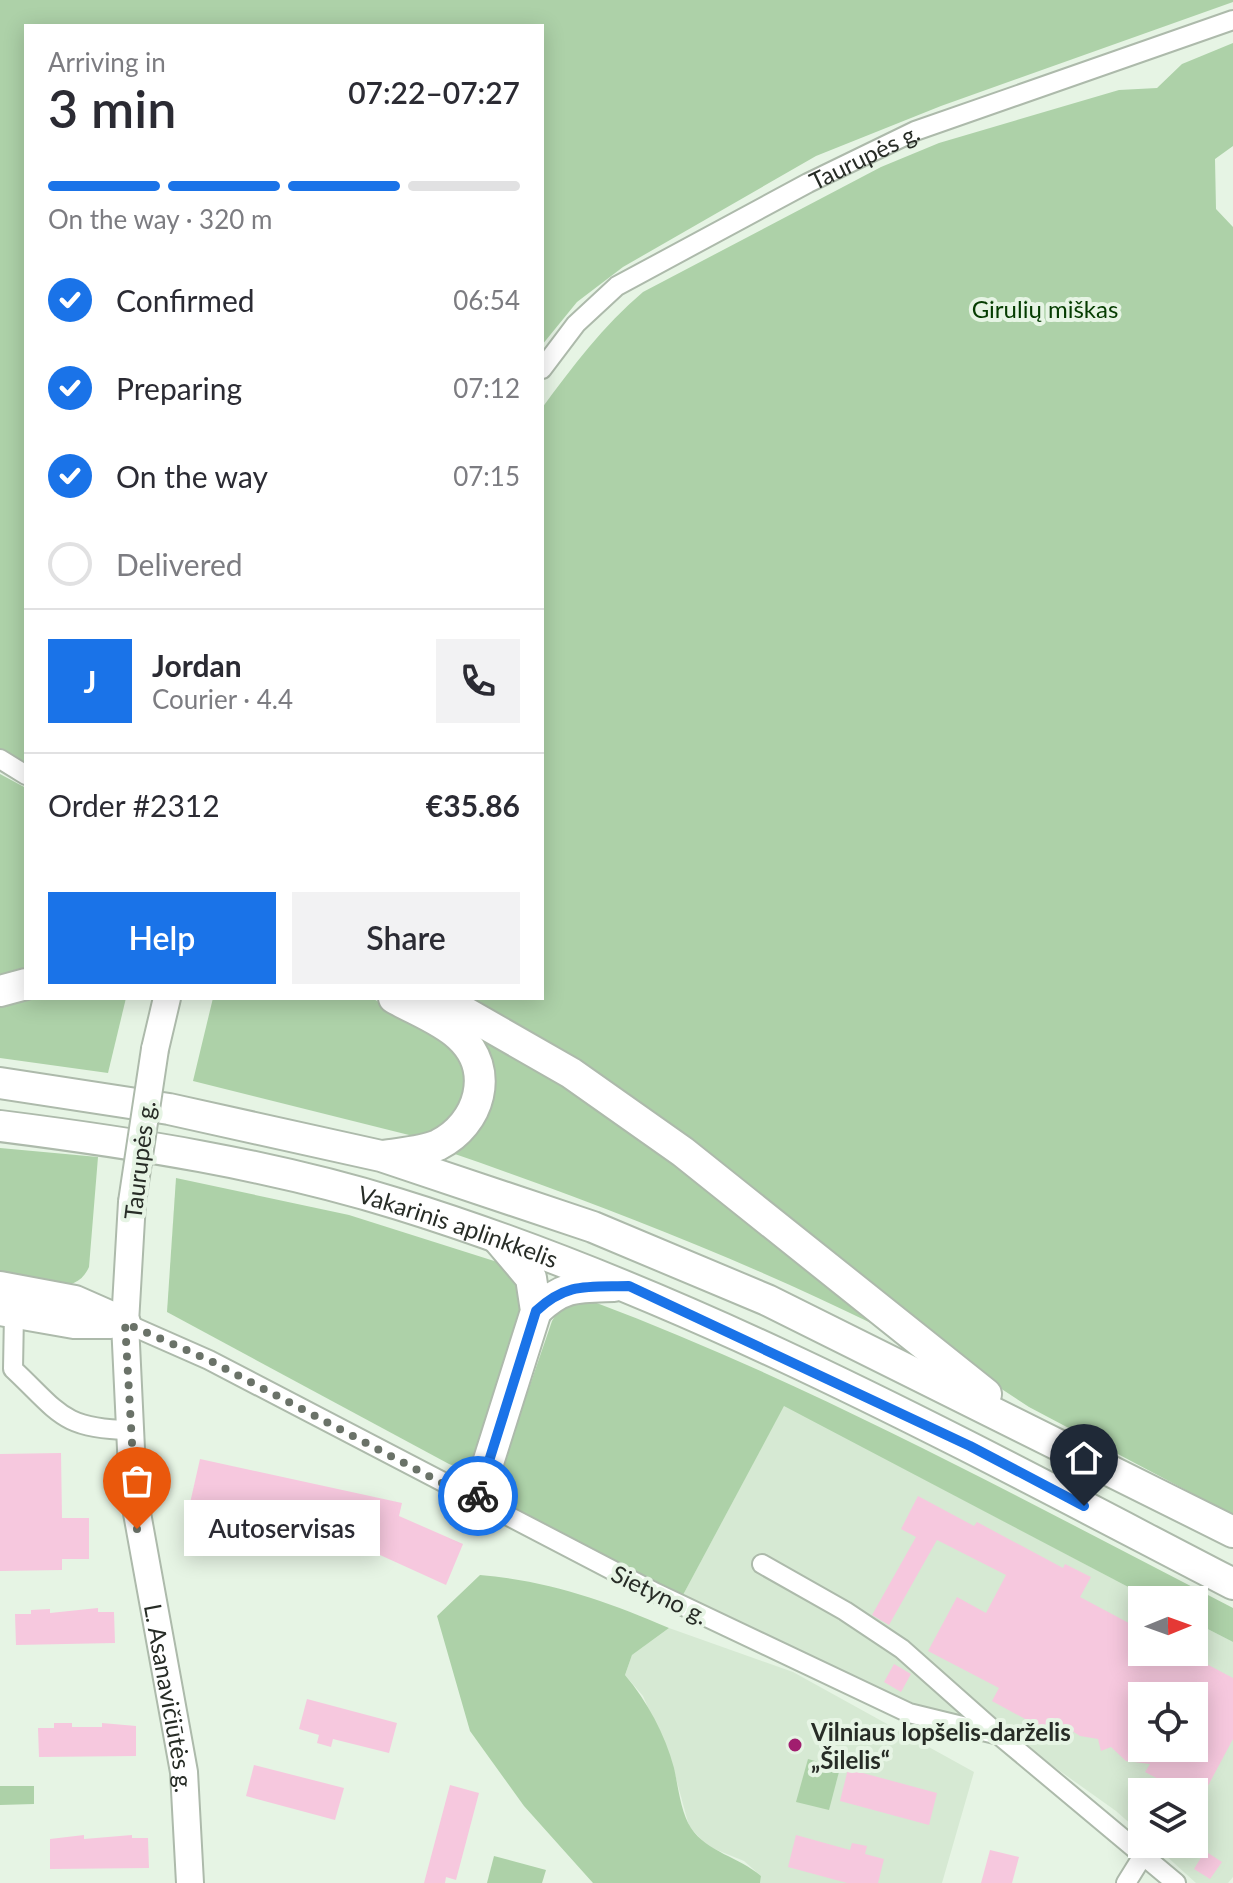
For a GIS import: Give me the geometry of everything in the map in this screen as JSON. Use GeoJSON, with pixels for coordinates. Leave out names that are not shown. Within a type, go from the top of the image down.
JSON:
{"type":"FeatureCollection","features":[{"type":"Feature","properties":{"kind":"highway"},"geometry":{"type":"LineString","coordinates":[[0,991],[24,985]]}},
{"type":"Feature","properties":{"kind":"highway"},"geometry":{"type":"LineString","coordinates":[[381,1156],[434,1147],[457,1133],[474,1111],[480,1084],[476,1058],[457,1034],[398,1000]]}},
{"type":"Feature","properties":{"kind":"highway"},"geometry":{"type":"LineString","coordinates":[[443,1000],[571,1073],[683,1152],[1032,1430]]}},
{"type":"Feature","properties":{"kind":"highway","name":"Vakarinis aplinkkelis"},"geometry":{"type":"LineString","coordinates":[[0,1083],[169,1109],[381,1156],[593,1227],[767,1300],[1233,1532]]}},
{"type":"Feature","properties":{"kind":"highway","name":"Vakarinis aplinkkelis"},"geometry":{"type":"LineString","coordinates":[[0,1126],[223,1161],[395,1203],[495,1236],[629,1286],[970,1446],[1233,1584]]}},
{"type":"Feature","properties":{"kind":"highway"},"geometry":{"type":"LineString","coordinates":[[476,1501],[536,1311],[531,1278],[495,1236]]}},
{"type":"Feature","properties":{"kind":"highway"},"geometry":{"type":"LineString","coordinates":[[536,1311],[554,1294],[575,1287],[629,1286]]}},
{"type":"Feature","properties":{"kind":"highway"},"geometry":{"type":"LineString","coordinates":[[5,1303],[75,1301],[125,1323]]}},
{"type":"Feature","properties":{"kind":"main road","name":"Taurupės g."},"geometry":{"type":"LineString","coordinates":[[125,1323],[132,1202],[155,1049],[167,1000]]}},
{"type":"Feature","properties":{"kind":"main road","name":"L. Asanavičiūtės g."},"geometry":{"type":"LineString","coordinates":[[125,1323],[137,1529],[184,1772],[190,1883]]}},
{"type":"Feature","properties":{"kind":"street","name":"Taurupės g."},"geometry":{"type":"LineString","coordinates":[[544,366],[576,324],[617,286],[808,183],[915,131],[1233,20]]}},
{"type":"Feature","properties":{"kind":"street"},"geometry":{"type":"LineString","coordinates":[[0,759],[24,774]]}},
{"type":"Feature","properties":{"kind":"street"},"geometry":{"type":"LineString","coordinates":[[5,1303],[10,1351],[6,1370],[70,1422],[84,1428],[129,1430]]}},
{"type":"Feature","properties":{"kind":"street","name":"Sietyno g."},"geometry":{"type":"LineString","coordinates":[[125,1323],[209,1360],[656,1593],[909,1713],[999,1735],[1128,1841]]}},
{"type":"Feature","properties":{"kind":"street"},"geometry":{"type":"LineString","coordinates":[[762,1564],[845,1611],[902,1649],[999,1735]]}},
{"type":"Feature","properties":{"kind":"street"},"geometry":{"type":"LineString","coordinates":[[1126,1883],[1142,1858]]}},
{"type":"Feature","properties":{"kind":"street","name":"Sietyno g."},"geometry":{"type":"LineString","coordinates":[[1148,1858],[1176,1883]]}},
{"type":"Feature","properties":{"kind":"shaded area"},"geometry":{"type":"Polygon","coordinates":[[[784,1405],[1128,1587],[1128,1666],[1208,1666],[1208,1629],[1233,1642],[1233,1877],[1228,1883],[1196,1883],[1168,1858],[1208,1858],[1208,1778],[1128,1778],[1128,1822],[1008,1734],[938,1715],[902,1701],[683,1595],[784,1405]]]}},
{"type":"Feature","properties":{"kind":"shaded area","name":"Vilniaus lopšelis-darželis „Šilelis“"},"geometry":{"type":"Polygon","coordinates":[[[669,1628],[793,1672],[974,1772],[942,1883],[760,1883],[761,1876],[744,1861],[707,1846],[689,1826],[671,1760],[643,1696],[625,1675],[632,1655],[669,1628]]]}},
{"type":"Feature","properties":{"kind":"green space"},"geometry":{"type":"Polygon","coordinates":[[[0,0],[1233,0],[941,106],[816,156],[623,267],[577,302],[544,343],[544,24],[24,24],[24,766],[0,751],[0,0]]]}},
{"type":"Feature","properties":{"kind":"green space","name":"Girulių miškas"},"geometry":{"type":"Polygon","coordinates":[[[1233,43],[1233,146],[1215,159],[1216,209],[1233,227],[1233,1515],[1029,1407],[968,1367],[464,1000],[544,1000],[544,405],[577,362],[643,292],[881,167],[939,143],[1119,90],[1157,88],[1182,64],[1233,43]]]}},
{"type":"Feature","properties":{"kind":"green space"},"geometry":{"type":"Polygon","coordinates":[[[0,774],[24,787],[24,975],[0,981],[0,774]]]}},
{"type":"Feature","properties":{"kind":"green space"},"geometry":{"type":"Polygon","coordinates":[[[24,1000],[126,1000],[108,1073],[0,1058],[0,1005],[24,1000]]]}},
{"type":"Feature","properties":{"kind":"green space"},"geometry":{"type":"Polygon","coordinates":[[[213,1000],[375,1000],[453,1046],[461,1062],[466,1088],[458,1113],[421,1138],[193,1081],[213,1000]]]}},
{"type":"Feature","properties":{"kind":"green space"},"geometry":{"type":"Polygon","coordinates":[[[470,1031],[556,1079],[668,1157],[875,1325],[770,1276],[664,1232],[449,1152],[462,1143],[470,1031]]]}},
{"type":"Feature","properties":{"kind":"green space"},"geometry":{"type":"Polygon","coordinates":[[[0,1148],[98,1157],[89,1267],[73,1283],[50,1286],[0,1278],[0,1148]]]}},
{"type":"Feature","properties":{"kind":"green space"},"geometry":{"type":"Polygon","coordinates":[[[176,1178],[349,1215],[510,1266],[526,1299],[470,1472],[449,1464],[167,1312],[176,1178]]]}},
{"type":"Feature","properties":{"kind":"green space"},"geometry":{"type":"Polygon","coordinates":[[[580,1301],[594,1302],[758,1370],[918,1446],[1190,1586],[1128,1587],[784,1406],[683,1595],[513,1512],[501,1503],[497,1481],[558,1311],[580,1301]]]}},
{"type":"Feature","properties":{"kind":"green space"},"geometry":{"type":"Polygon","coordinates":[[[480,1575],[530,1582],[577,1594],[669,1628],[632,1655],[625,1675],[660,1730],[691,1828],[714,1849],[761,1876],[760,1883],[593,1883],[524,1806],[470,1731],[437,1616],[480,1575]]]}},
{"type":"Feature","properties":{"kind":"green space"},"geometry":{"type":"Polygon","coordinates":[[[1208,1595],[1233,1608],[1233,1642],[1208,1629],[1208,1595]]]}},
{"type":"Feature","properties":{"kind":"green space"},"geometry":{"type":"Polygon","coordinates":[[[808,1759],[840,1768],[829,1810],[796,1802],[808,1759]]]}},
{"type":"Feature","properties":{"kind":"green space"},"geometry":{"type":"Polygon","coordinates":[[[0,1786],[34,1786],[34,1804],[0,1805],[0,1786]]]}},
{"type":"Feature","properties":{"kind":"green space"},"geometry":{"type":"Polygon","coordinates":[[[494,1856],[546,1870],[542,1883],[487,1883],[494,1856]]]}},
{"type":"Feature","properties":{"kind":"building"},"geometry":{"type":"Polygon","coordinates":[[[61,1453],[62,1518],[89,1518],[89,1559],[62,1559],[62,1570],[0,1571],[0,1454],[61,1453]]]}},
{"type":"Feature","properties":{"kind":"building"},"geometry":{"type":"Polygon","coordinates":[[[200,1459],[402,1503],[399,1516],[463,1544],[446,1585],[369,1550],[188,1512],[200,1459]]]}},
{"type":"Feature","properties":{"kind":"building"},"geometry":{"type":"Polygon","coordinates":[[[918,1496],[974,1526],[977,1522],[1063,1568],[1065,1564],[1091,1577],[1080,1597],[1128,1623],[1128,1666],[1208,1665],[1233,1678],[1233,1739],[1208,1786],[1208,1778],[1156,1778],[1145,1772],[1150,1764],[1134,1762],[1208,1762],[1208,1682],[1128,1682],[1128,1761],[1111,1747],[1101,1751],[1098,1739],[1080,1736],[1069,1729],[1066,1734],[1052,1726],[1049,1732],[992,1701],[999,1688],[928,1651],[957,1597],[986,1613],[1006,1575],[937,1540],[889,1625],[872,1615],[916,1537],[901,1529],[918,1496]]]}},
{"type":"Feature","properties":{"kind":"building"},"geometry":{"type":"Polygon","coordinates":[[[98,1608],[98,1612],[114,1612],[115,1643],[16,1645],[15,1614],[31,1614],[31,1610],[50,1609],[50,1613],[98,1608]]]}},
{"type":"Feature","properties":{"kind":"building"},"geometry":{"type":"Polygon","coordinates":[[[894,1664],[911,1674],[901,1692],[884,1682],[894,1664]]]}},
{"type":"Feature","properties":{"kind":"building"},"geometry":{"type":"Polygon","coordinates":[[[307,1699],[397,1723],[389,1753],[333,1739],[331,1747],[317,1743],[319,1735],[299,1729],[307,1699]]]}},
{"type":"Feature","properties":{"kind":"building"},"geometry":{"type":"Polygon","coordinates":[[[54,1723],[72,1723],[72,1727],[102,1727],[102,1723],[136,1726],[136,1756],[39,1757],[38,1728],[54,1728],[54,1723]]]}},
{"type":"Feature","properties":{"kind":"building"},"geometry":{"type":"Polygon","coordinates":[[[254,1765],[344,1788],[335,1820],[246,1796],[254,1765]]]}},
{"type":"Feature","properties":{"kind":"building"},"geometry":{"type":"Polygon","coordinates":[[[848,1769],[937,1793],[929,1825],[840,1801],[848,1769]]]}},
{"type":"Feature","properties":{"kind":"building"},"geometry":{"type":"Polygon","coordinates":[[[450,1785],[479,1793],[456,1880],[446,1877],[445,1883],[424,1883],[450,1785]]]}},
{"type":"Feature","properties":{"kind":"building"},"geometry":{"type":"Polygon","coordinates":[[[84,1835],[84,1839],[132,1835],[132,1838],[148,1838],[149,1868],[50,1869],[50,1839],[84,1835]]]}},
{"type":"Feature","properties":{"kind":"building"},"geometry":{"type":"Polygon","coordinates":[[[796,1835],[850,1850],[852,1843],[867,1846],[865,1854],[884,1859],[878,1883],[847,1883],[788,1867],[796,1835]]]}},
{"type":"Feature","properties":{"kind":"building"},"geometry":{"type":"Polygon","coordinates":[[[990,1850],[1019,1857],[1012,1883],[981,1883],[990,1850]]]}},
{"type":"Feature","properties":{"kind":"building"},"geometry":{"type":"Polygon","coordinates":[[[1208,1853],[1222,1862],[1210,1879],[1194,1869],[1201,1858],[1208,1858],[1208,1853]]]}},
{"type":"Feature","properties":{"kind":"way so far"},"geometry":{"type":"LineString","coordinates":[[137,1529],[125,1370],[125,1323],[209,1360],[476,1501],[478,1496]]}},
{"type":"Feature","properties":{"kind":"place","name":"Autoservisas"},"geometry":{"type":"Point","coordinates":[137,1529]}},
{"type":"Feature","properties":{"kind":"place","name":"Vilniaus lopšelis-darželis „Šilelis“"},"geometry":{"type":"Point","coordinates":[795,1745]}},
{"type":"Feature","properties":{"kind":"route"},"geometry":{"type":"LineString","coordinates":[[478,1496],[536,1311],[554,1294],[575,1287],[629,1286],[750,1340],[970,1446],[1084,1506]]}}]}
